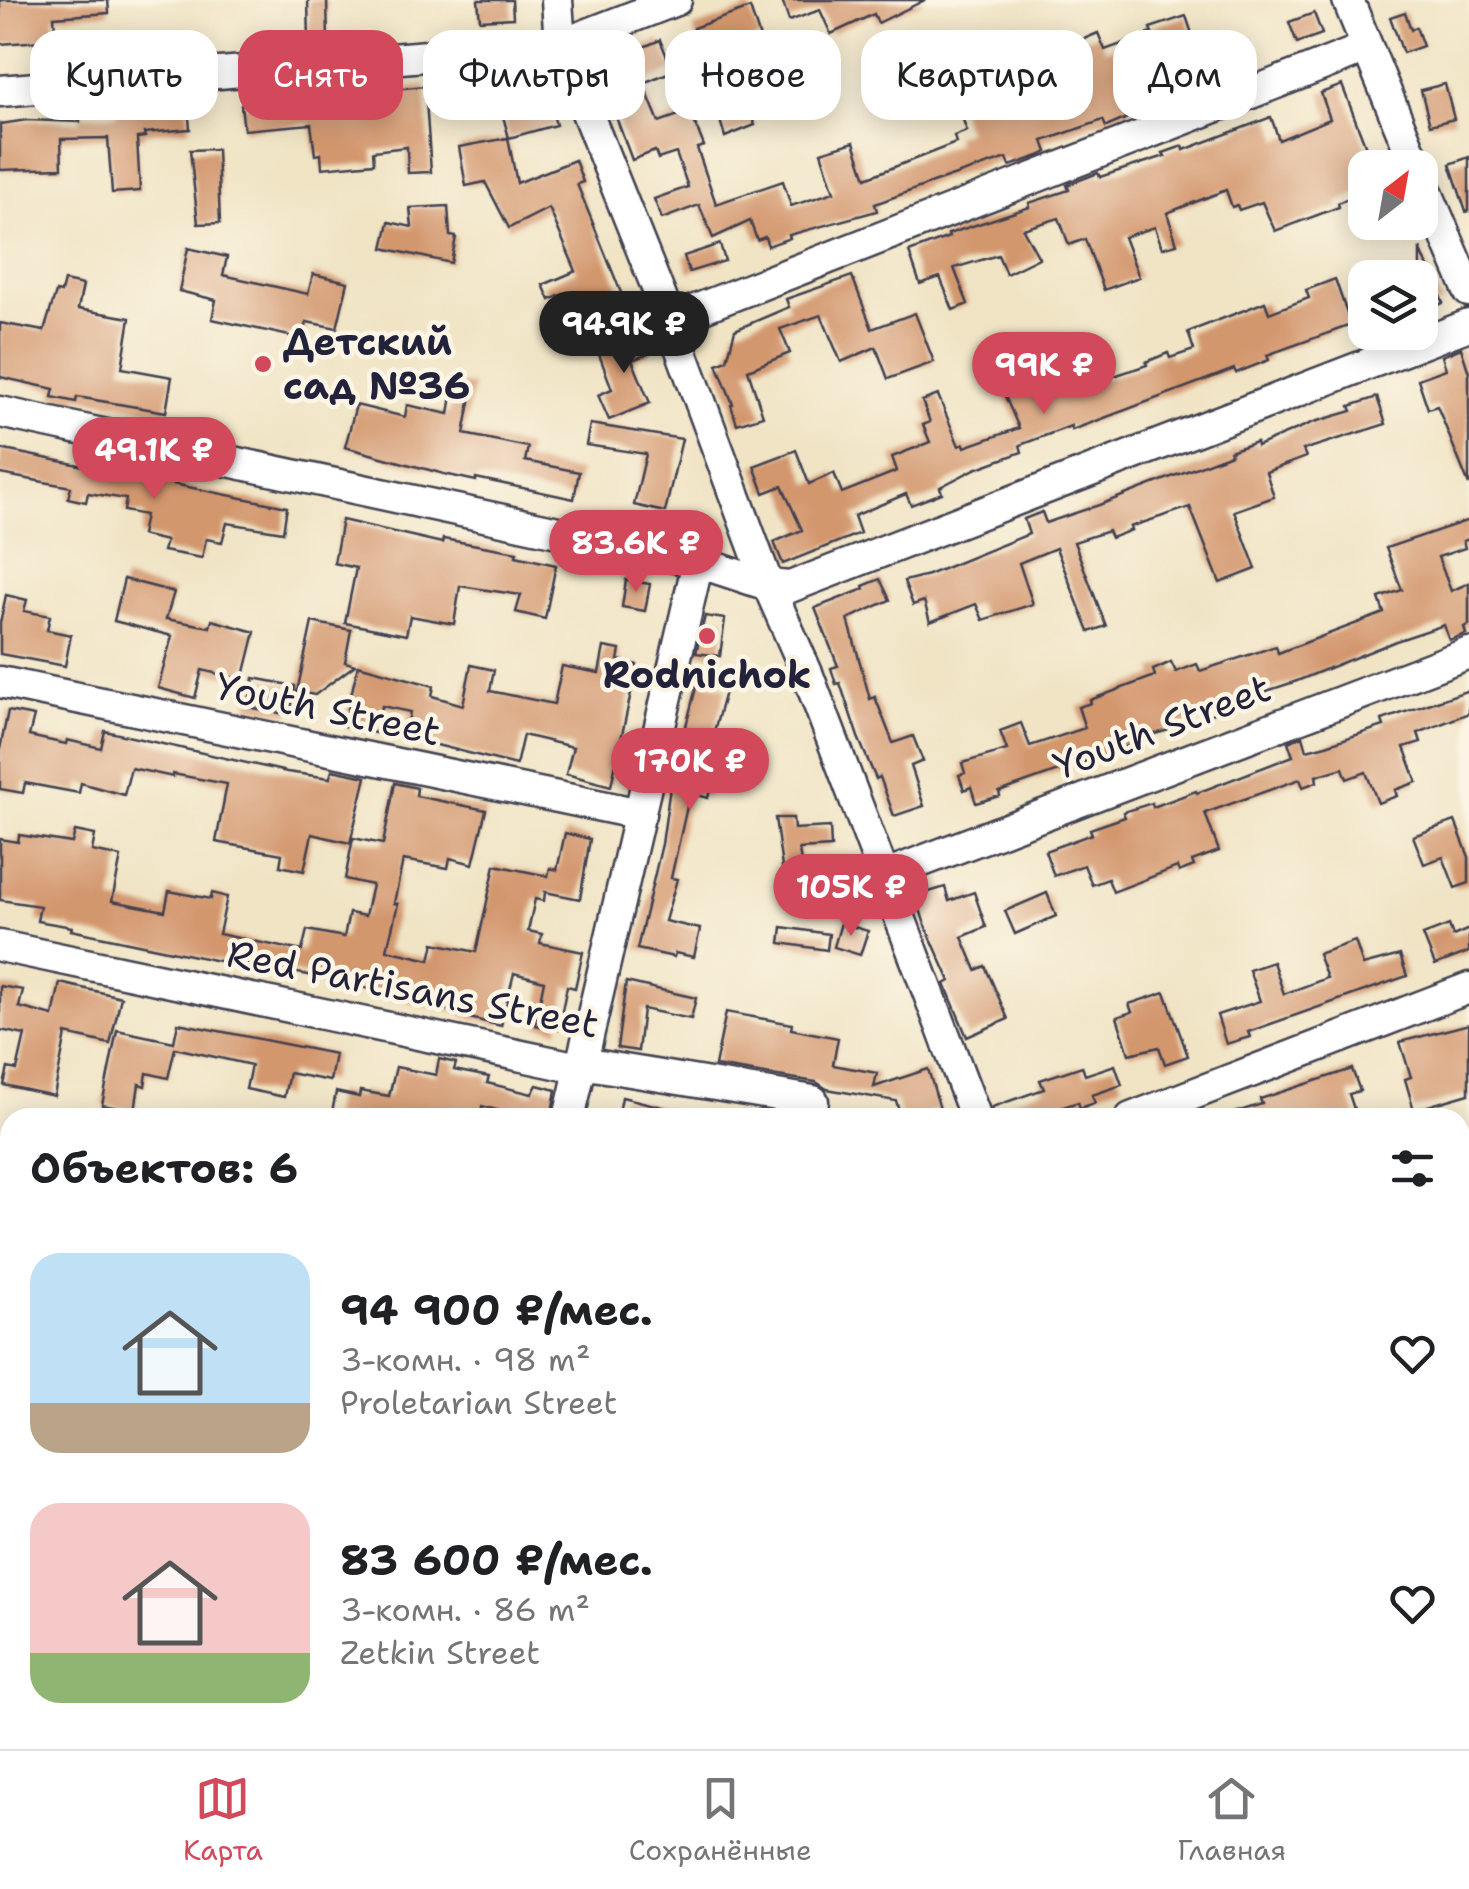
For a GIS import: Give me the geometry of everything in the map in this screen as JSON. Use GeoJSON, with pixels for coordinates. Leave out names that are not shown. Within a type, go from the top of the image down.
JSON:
{"type":"FeatureCollection","features":[{"type":"Feature","properties":{"kind":"street"},"geometry":{"type":"LineString","coordinates":[[557,0],[559,30]]}},
{"type":"Feature","properties":{"kind":"street"},"geometry":{"type":"LineString","coordinates":[[599,30],[676,0]]}},
{"type":"Feature","properties":{"kind":"street"},"geometry":{"type":"LineString","coordinates":[[1348,0],[1408,150]]}},
{"type":"Feature","properties":{"kind":"street"},"geometry":{"type":"LineString","coordinates":[[670,320],[1366,48]]}},
{"type":"Feature","properties":{"kind":"street"},"geometry":{"type":"LineString","coordinates":[[0,91],[423,56]]}},
{"type":"Feature","properties":{"kind":"street"},"geometry":{"type":"LineString","coordinates":[[590,120],[972,1108]]}},
{"type":"Feature","properties":{"kind":"street"},"geometry":{"type":"LineString","coordinates":[[1438,219],[1469,292]]}},
{"type":"Feature","properties":{"kind":"street"},"geometry":{"type":"LineString","coordinates":[[0,412],[698,562],[768,585],[790,587],[1469,325]]}},
{"type":"Feature","properties":{"kind":"street"},"geometry":{"type":"LineString","coordinates":[[570,1108],[698,562]]}},
{"type":"Feature","properties":{"kind":"street","name":"Youth Street"},"geometry":{"type":"LineString","coordinates":[[883,876],[1469,654]]}},
{"type":"Feature","properties":{"kind":"street","name":"Youth Street"},"geometry":{"type":"LineString","coordinates":[[0,682],[640,814]]}},
{"type":"Feature","properties":{"kind":"street","name":"Red Partisans Street"},"geometry":{"type":"LineString","coordinates":[[0,946],[579,1068],[594,1065],[813,1102]]}},
{"type":"Feature","properties":{"kind":"street"},"geometry":{"type":"LineString","coordinates":[[1157,1108],[1469,988]]}},
{"type":"Feature","properties":{"kind":"building"},"geometry":{"type":"Polygon","coordinates":[[[0,0],[108,0],[109,13],[54,17],[55,30],[30,30],[30,42],[0,44],[0,0]]]}},
{"type":"Feature","properties":{"kind":"building"},"geometry":{"type":"Polygon","coordinates":[[[308,0],[327,0],[328,30],[309,30],[308,0]]]}},
{"type":"Feature","properties":{"kind":"building"},"geometry":{"type":"Polygon","coordinates":[[[478,0],[512,0],[513,18],[480,20],[478,0]]]}},
{"type":"Feature","properties":{"kind":"building"},"geometry":{"type":"Polygon","coordinates":[[[782,0],[925,0],[878,23],[874,14],[840,30],[829,30],[820,10],[789,21],[782,0]]]}},
{"type":"Feature","properties":{"kind":"building"},"geometry":{"type":"Polygon","coordinates":[[[750,8],[757,30],[694,30],[750,8]]]}},
{"type":"Feature","properties":{"kind":"building"},"geometry":{"type":"Polygon","coordinates":[[[1405,12],[1411,30],[1416,27],[1423,46],[1403,53],[1390,17],[1405,12]]]}},
{"type":"Feature","properties":{"kind":"building"},"geometry":{"type":"Polygon","coordinates":[[[1314,13],[1322,34],[1297,43],[1289,22],[1314,13]]]}},
{"type":"Feature","properties":{"kind":"building"},"geometry":{"type":"Polygon","coordinates":[[[1186,16],[1191,30],[1151,30],[1186,16]]]}},
{"type":"Feature","properties":{"kind":"building"},"geometry":{"type":"Polygon","coordinates":[[[1098,33],[1105,50],[1113,47],[1113,120],[1123,120],[1106,127],[1103,120],[1043,141],[1047,152],[1039,156],[1010,166],[1007,158],[875,204],[877,211],[789,235],[790,238],[768,246],[765,237],[757,240],[750,221],[713,238],[699,205],[662,219],[654,199],[688,187],[676,153],[658,159],[655,151],[632,160],[617,120],[645,120],[645,88],[659,122],[694,120],[704,146],[697,148],[716,204],[783,181],[791,206],[834,192],[821,152],[854,142],[866,178],[956,143],[954,136],[967,131],[963,120],[1093,120],[1093,35],[1098,33]]]}},
{"type":"Feature","properties":{"kind":"building"},"geometry":{"type":"Polygon","coordinates":[[[660,40],[665,52],[665,74],[645,82],[645,46],[660,40]]]}},
{"type":"Feature","properties":{"kind":"building"},"geometry":{"type":"Polygon","coordinates":[[[1445,84],[1454,119],[1430,125],[1421,90],[1445,84]]]}},
{"type":"Feature","properties":{"kind":"building"},"geometry":{"type":"Polygon","coordinates":[[[1342,85],[1367,150],[1348,150],[1348,198],[1338,203],[1339,207],[1275,231],[1262,202],[1239,210],[1237,205],[1232,207],[1226,190],[1167,213],[1177,244],[1162,248],[1155,227],[1124,237],[1139,277],[1104,290],[1085,239],[1069,245],[1059,218],[1023,229],[1039,258],[1006,274],[998,255],[954,268],[968,304],[953,310],[940,277],[920,284],[909,252],[949,237],[948,234],[1030,207],[1029,203],[1069,190],[1067,185],[1098,173],[1100,177],[1165,156],[1163,153],[1183,146],[1184,150],[1271,117],[1279,140],[1330,119],[1321,93],[1342,85]]]}},
{"type":"Feature","properties":{"kind":"building"},"geometry":{"type":"Polygon","coordinates":[[[423,86],[423,120],[427,120],[431,172],[408,173],[407,147],[373,151],[374,163],[322,168],[321,154],[315,155],[311,124],[244,130],[243,120],[403,120],[403,88],[423,86]]]}},
{"type":"Feature","properties":{"kind":"building"},"geometry":{"type":"Polygon","coordinates":[[[27,120],[189,120],[190,129],[144,133],[145,137],[137,138],[140,191],[112,193],[108,138],[61,139],[62,168],[0,170],[0,124],[27,120]]]}},
{"type":"Feature","properties":{"kind":"building"},"geometry":{"type":"Polygon","coordinates":[[[504,120],[555,120],[556,125],[509,138],[504,120]]]}},
{"type":"Feature","properties":{"kind":"building"},"geometry":{"type":"Polygon","coordinates":[[[720,120],[753,120],[755,125],[725,137],[720,120]]]}},
{"type":"Feature","properties":{"kind":"building"},"geometry":{"type":"Polygon","coordinates":[[[508,138],[517,183],[575,160],[583,182],[577,184],[626,305],[599,317],[595,312],[577,320],[566,293],[550,300],[543,285],[576,271],[549,208],[509,228],[485,182],[466,186],[459,147],[508,138]]]}},
{"type":"Feature","properties":{"kind":"building"},"geometry":{"type":"Polygon","coordinates":[[[217,149],[220,223],[198,224],[190,150],[217,149]]]}},
{"type":"Feature","properties":{"kind":"building"},"geometry":{"type":"Polygon","coordinates":[[[1469,157],[1469,211],[1466,212],[1450,164],[1469,157]]]}},
{"type":"Feature","properties":{"kind":"building"},"geometry":{"type":"Polygon","coordinates":[[[448,206],[450,236],[456,237],[451,263],[383,248],[389,222],[412,227],[410,208],[448,206]]]}},
{"type":"Feature","properties":{"kind":"building"},"geometry":{"type":"Polygon","coordinates":[[[720,244],[725,261],[689,272],[684,256],[720,244]]]}},
{"type":"Feature","properties":{"kind":"building"},"geometry":{"type":"Polygon","coordinates":[[[188,248],[227,257],[223,275],[308,294],[313,274],[348,282],[337,328],[307,322],[303,339],[212,319],[216,300],[179,291],[188,248]]]}},
{"type":"Feature","properties":{"kind":"building"},"geometry":{"type":"Polygon","coordinates":[[[852,276],[872,329],[915,313],[934,362],[888,379],[876,347],[841,362],[821,315],[780,329],[790,353],[748,370],[763,416],[737,424],[717,364],[727,360],[735,330],[789,307],[786,299],[852,276]]]}},
{"type":"Feature","properties":{"kind":"building"},"geometry":{"type":"Polygon","coordinates":[[[1335,279],[1348,326],[1267,355],[1269,360],[1236,373],[1234,369],[1072,430],[1071,426],[1020,445],[1022,452],[975,469],[940,487],[942,493],[911,505],[906,494],[854,516],[860,533],[783,564],[774,542],[802,530],[782,486],[764,493],[754,466],[796,450],[809,484],[834,473],[842,493],[897,471],[892,457],[930,442],[923,425],[930,422],[922,401],[938,395],[959,446],[965,447],[1019,428],[1004,394],[1074,368],[1081,387],[1147,365],[1146,362],[1168,353],[1170,358],[1194,350],[1188,332],[1265,302],[1269,313],[1309,298],[1306,290],[1335,279]]]}},
{"type":"Feature","properties":{"kind":"building"},"geometry":{"type":"Polygon","coordinates":[[[64,281],[83,285],[78,309],[130,318],[122,368],[172,377],[166,412],[77,397],[76,402],[52,397],[54,389],[0,377],[0,323],[44,331],[56,292],[61,293],[64,281]]]}},
{"type":"Feature","properties":{"kind":"building"},"geometry":{"type":"Polygon","coordinates":[[[644,332],[651,353],[632,360],[650,403],[609,420],[598,395],[612,389],[597,349],[644,332]]]}},
{"type":"Feature","properties":{"kind":"building"},"geometry":{"type":"Polygon","coordinates":[[[1461,348],[1469,373],[1469,485],[1437,406],[1428,409],[1418,379],[1446,369],[1442,356],[1461,348]]]}},
{"type":"Feature","properties":{"kind":"building"},"geometry":{"type":"Polygon","coordinates":[[[454,383],[473,386],[464,434],[528,447],[525,461],[579,472],[574,499],[444,474],[345,447],[356,405],[405,417],[407,405],[449,414],[454,383]]]}},
{"type":"Feature","properties":{"kind":"building"},"geometry":{"type":"Polygon","coordinates":[[[1377,397],[1386,424],[1303,450],[1306,457],[1266,472],[1274,497],[1234,511],[1256,569],[1220,583],[1190,507],[1130,527],[1132,530],[1111,538],[1108,531],[1074,542],[1106,626],[1089,632],[1056,548],[1019,563],[1033,604],[983,620],[976,604],[930,622],[924,601],[913,605],[904,581],[1029,534],[1024,519],[1042,512],[1046,523],[1099,505],[1231,454],[1230,451],[1256,442],[1257,446],[1352,411],[1350,406],[1377,397]]]}},
{"type":"Feature","properties":{"kind":"building"},"geometry":{"type":"Polygon","coordinates":[[[590,424],[682,439],[665,512],[634,505],[646,454],[586,445],[590,424]]]}},
{"type":"Feature","properties":{"kind":"building"},"geometry":{"type":"Polygon","coordinates":[[[0,449],[287,507],[283,532],[227,523],[222,542],[206,539],[202,558],[163,551],[166,541],[141,535],[145,515],[124,511],[126,499],[88,493],[86,502],[68,498],[71,487],[0,474],[0,449]]]}},
{"type":"Feature","properties":{"kind":"building"},"geometry":{"type":"Polygon","coordinates":[[[342,520],[442,543],[443,539],[517,552],[516,556],[556,565],[545,619],[516,612],[521,595],[460,586],[454,624],[410,616],[406,635],[345,623],[356,568],[334,563],[342,520]]]}},
{"type":"Feature","properties":{"kind":"building"},"geometry":{"type":"Polygon","coordinates":[[[1469,520],[1465,548],[1438,557],[1451,591],[1469,583],[1466,634],[1449,640],[1444,625],[1396,641],[1297,681],[1215,708],[1216,712],[1169,730],[1129,741],[1131,745],[999,792],[1000,796],[976,803],[971,787],[964,790],[959,775],[965,773],[962,763],[1007,750],[1000,731],[1021,723],[1030,746],[1085,728],[1078,707],[1155,676],[1153,670],[1171,662],[1176,672],[1197,664],[1200,671],[1276,646],[1278,653],[1384,613],[1379,598],[1402,590],[1386,548],[1469,520]]]}},
{"type":"Feature","properties":{"kind":"building"},"geometry":{"type":"Polygon","coordinates":[[[124,579],[174,592],[166,619],[210,627],[212,620],[255,632],[243,680],[202,670],[195,698],[158,688],[172,636],[114,621],[124,579]]]}},
{"type":"Feature","properties":{"kind":"building"},"geometry":{"type":"Polygon","coordinates":[[[880,579],[890,600],[848,619],[870,699],[875,697],[893,743],[913,736],[923,761],[911,766],[924,806],[894,816],[880,777],[876,779],[858,737],[840,683],[836,684],[831,668],[838,666],[815,608],[880,579]]]}},
{"type":"Feature","properties":{"kind":"building"},"geometry":{"type":"Polygon","coordinates":[[[626,580],[650,584],[645,611],[622,607],[626,580]]]}},
{"type":"Feature","properties":{"kind":"building"},"geometry":{"type":"Polygon","coordinates":[[[6,595],[27,600],[24,611],[50,616],[47,630],[71,635],[65,666],[0,654],[0,623],[6,595]]]}},
{"type":"Feature","properties":{"kind":"building","name":"Rodnichok"},"geometry":{"type":"Polygon","coordinates":[[[705,616],[725,619],[720,656],[696,653],[705,616]]]}},
{"type":"Feature","properties":{"kind":"building"},"geometry":{"type":"Polygon","coordinates":[[[312,622],[351,630],[345,662],[355,665],[315,695],[297,692],[312,622]]]}},
{"type":"Feature","properties":{"kind":"building"},"geometry":{"type":"Polygon","coordinates":[[[604,647],[620,650],[618,660],[637,665],[611,786],[566,774],[573,747],[523,735],[516,765],[405,737],[410,712],[382,706],[375,733],[344,726],[358,665],[434,686],[432,696],[463,705],[471,665],[494,670],[490,691],[554,704],[562,666],[599,673],[604,647]]]}},
{"type":"Feature","properties":{"kind":"building"},"geometry":{"type":"Polygon","coordinates":[[[254,678],[295,686],[290,715],[248,707],[254,678]]]}},
{"type":"Feature","properties":{"kind":"building"},"geometry":{"type":"Polygon","coordinates":[[[698,680],[726,688],[712,739],[753,749],[744,788],[712,781],[708,798],[690,793],[671,878],[677,879],[665,921],[700,929],[694,957],[675,953],[674,957],[637,949],[662,844],[670,787],[698,680]]]}},
{"type":"Feature","properties":{"kind":"building"},"geometry":{"type":"Polygon","coordinates":[[[1469,690],[1469,713],[1418,733],[1421,742],[1404,747],[1417,782],[1395,790],[1397,796],[1378,803],[1366,772],[1347,779],[1343,768],[1316,776],[1317,782],[1303,787],[1300,779],[1205,813],[1219,851],[1192,861],[1194,866],[1179,872],[1177,867],[1113,892],[1108,879],[1092,885],[1084,865],[1054,876],[1045,851],[1092,834],[1090,829],[1125,817],[1123,812],[1197,793],[1293,756],[1288,742],[1303,736],[1307,750],[1326,745],[1384,726],[1382,720],[1469,690]]]}},
{"type":"Feature","properties":{"kind":"building"},"geometry":{"type":"Polygon","coordinates":[[[8,711],[34,716],[29,736],[66,744],[67,740],[101,748],[105,731],[287,772],[330,778],[332,770],[366,777],[350,843],[312,834],[304,871],[280,866],[282,854],[216,842],[227,784],[173,774],[131,768],[124,795],[81,783],[79,793],[25,783],[23,793],[0,789],[0,749],[8,711]]]}},
{"type":"Feature","properties":{"kind":"building"},"geometry":{"type":"Polygon","coordinates":[[[395,783],[417,788],[416,796],[486,810],[473,864],[450,858],[448,868],[403,860],[387,950],[430,960],[434,943],[476,952],[495,865],[548,876],[550,868],[557,870],[565,833],[590,839],[580,899],[545,892],[544,901],[535,899],[528,931],[542,934],[540,943],[583,952],[575,988],[567,986],[558,1030],[535,1025],[544,981],[514,973],[501,1026],[319,977],[239,962],[238,965],[71,930],[72,927],[37,921],[40,906],[0,900],[0,839],[18,842],[19,835],[72,843],[75,831],[95,835],[92,851],[121,857],[112,901],[165,911],[169,891],[211,899],[212,893],[227,897],[219,934],[302,951],[307,930],[344,937],[349,913],[365,916],[372,885],[345,879],[353,838],[383,844],[395,783]]]}},
{"type":"Feature","properties":{"kind":"building"},"geometry":{"type":"Polygon","coordinates":[[[775,818],[793,818],[794,829],[830,827],[831,847],[799,849],[804,885],[785,888],[775,818]]]}},
{"type":"Feature","properties":{"kind":"building"},"geometry":{"type":"Polygon","coordinates":[[[1455,821],[1469,857],[1469,883],[1455,888],[1443,857],[1424,864],[1413,836],[1455,821]]]}},
{"type":"Feature","properties":{"kind":"building"},"geometry":{"type":"Polygon","coordinates":[[[945,887],[949,901],[974,892],[986,927],[962,937],[976,970],[985,966],[1008,1019],[967,1037],[945,984],[950,981],[916,896],[945,887]]]}},
{"type":"Feature","properties":{"kind":"building"},"geometry":{"type":"Polygon","coordinates":[[[1047,893],[1056,916],[1015,934],[1005,911],[1047,893]]]}},
{"type":"Feature","properties":{"kind":"building"},"geometry":{"type":"Polygon","coordinates":[[[841,923],[868,931],[860,955],[834,947],[841,923]]]}},
{"type":"Feature","properties":{"kind":"building"},"geometry":{"type":"Polygon","coordinates":[[[1449,925],[1453,936],[1469,929],[1469,952],[1435,965],[1423,935],[1449,925]]]}},
{"type":"Feature","properties":{"kind":"building"},"geometry":{"type":"Polygon","coordinates":[[[782,927],[829,934],[827,950],[780,943],[782,927]]]}},
{"type":"Feature","properties":{"kind":"building"},"geometry":{"type":"Polygon","coordinates":[[[1355,941],[1363,965],[1400,955],[1407,976],[1248,1032],[1250,1037],[1226,1044],[1217,1015],[1260,1001],[1249,970],[1273,962],[1284,994],[1327,978],[1318,954],[1355,941]]]}},
{"type":"Feature","properties":{"kind":"building"},"geometry":{"type":"Polygon","coordinates":[[[626,982],[696,998],[691,1019],[643,1009],[638,1051],[617,1048],[626,982]]]}},
{"type":"Feature","properties":{"kind":"building"},"geometry":{"type":"Polygon","coordinates":[[[60,983],[121,997],[110,1044],[66,1034],[54,1096],[4,1085],[8,1068],[17,1070],[25,1035],[0,1030],[0,986],[23,990],[19,1007],[53,1016],[60,983]]]}},
{"type":"Feature","properties":{"kind":"building"},"geometry":{"type":"Polygon","coordinates":[[[1165,992],[1188,1056],[1165,1064],[1159,1047],[1129,1054],[1117,1017],[1132,1012],[1129,1004],[1165,992]]]}},
{"type":"Feature","properties":{"kind":"building"},"geometry":{"type":"Polygon","coordinates":[[[726,1012],[792,1024],[791,1029],[838,1038],[833,1065],[877,1073],[874,1087],[928,1069],[940,1108],[898,1108],[896,1101],[827,1089],[816,1082],[715,1066],[726,1012]]]}},
{"type":"Feature","properties":{"kind":"building"},"geometry":{"type":"Polygon","coordinates":[[[178,1023],[335,1054],[330,1081],[289,1073],[284,1097],[246,1089],[251,1065],[175,1048],[168,1078],[147,1073],[145,1086],[139,1084],[135,1108],[102,1105],[117,1030],[174,1042],[178,1023]]]}},
{"type":"Feature","properties":{"kind":"building"},"geometry":{"type":"Polygon","coordinates":[[[1469,1024],[1469,1094],[1413,1108],[1405,1079],[1411,1077],[1400,1042],[1469,1024]]]}},
{"type":"Feature","properties":{"kind":"building"},"geometry":{"type":"Polygon","coordinates":[[[439,1059],[456,1063],[454,1070],[489,1077],[487,1083],[532,1094],[537,1085],[556,1090],[553,1108],[333,1108],[336,1092],[359,1097],[360,1091],[389,1096],[396,1067],[436,1075],[439,1059]]]}},
{"type":"Feature","properties":{"kind":"building"},"geometry":{"type":"Polygon","coordinates":[[[1115,1065],[1122,1085],[1092,1095],[1095,1103],[1080,1108],[1078,1102],[1060,1108],[992,1108],[1044,1089],[1040,1080],[1082,1066],[1085,1075],[1115,1065]]]}},
{"type":"Feature","properties":{"kind":"building"},"geometry":{"type":"Polygon","coordinates":[[[1352,1069],[1360,1091],[1349,1094],[1354,1108],[1249,1108],[1262,1104],[1260,1099],[1352,1069]]]}},
{"type":"Feature","properties":{"kind":"building"},"geometry":{"type":"Polygon","coordinates":[[[622,1097],[667,1108],[620,1108],[622,1097]]]}},
{"type":"Feature","properties":{"kind":"place","name":"Детский сад №36"},"geometry":{"type":"Point","coordinates":[263,364]}},
{"type":"Feature","properties":{"kind":"place","name":"Rodnichok"},"geometry":{"type":"Point","coordinates":[707,636]}}]}
